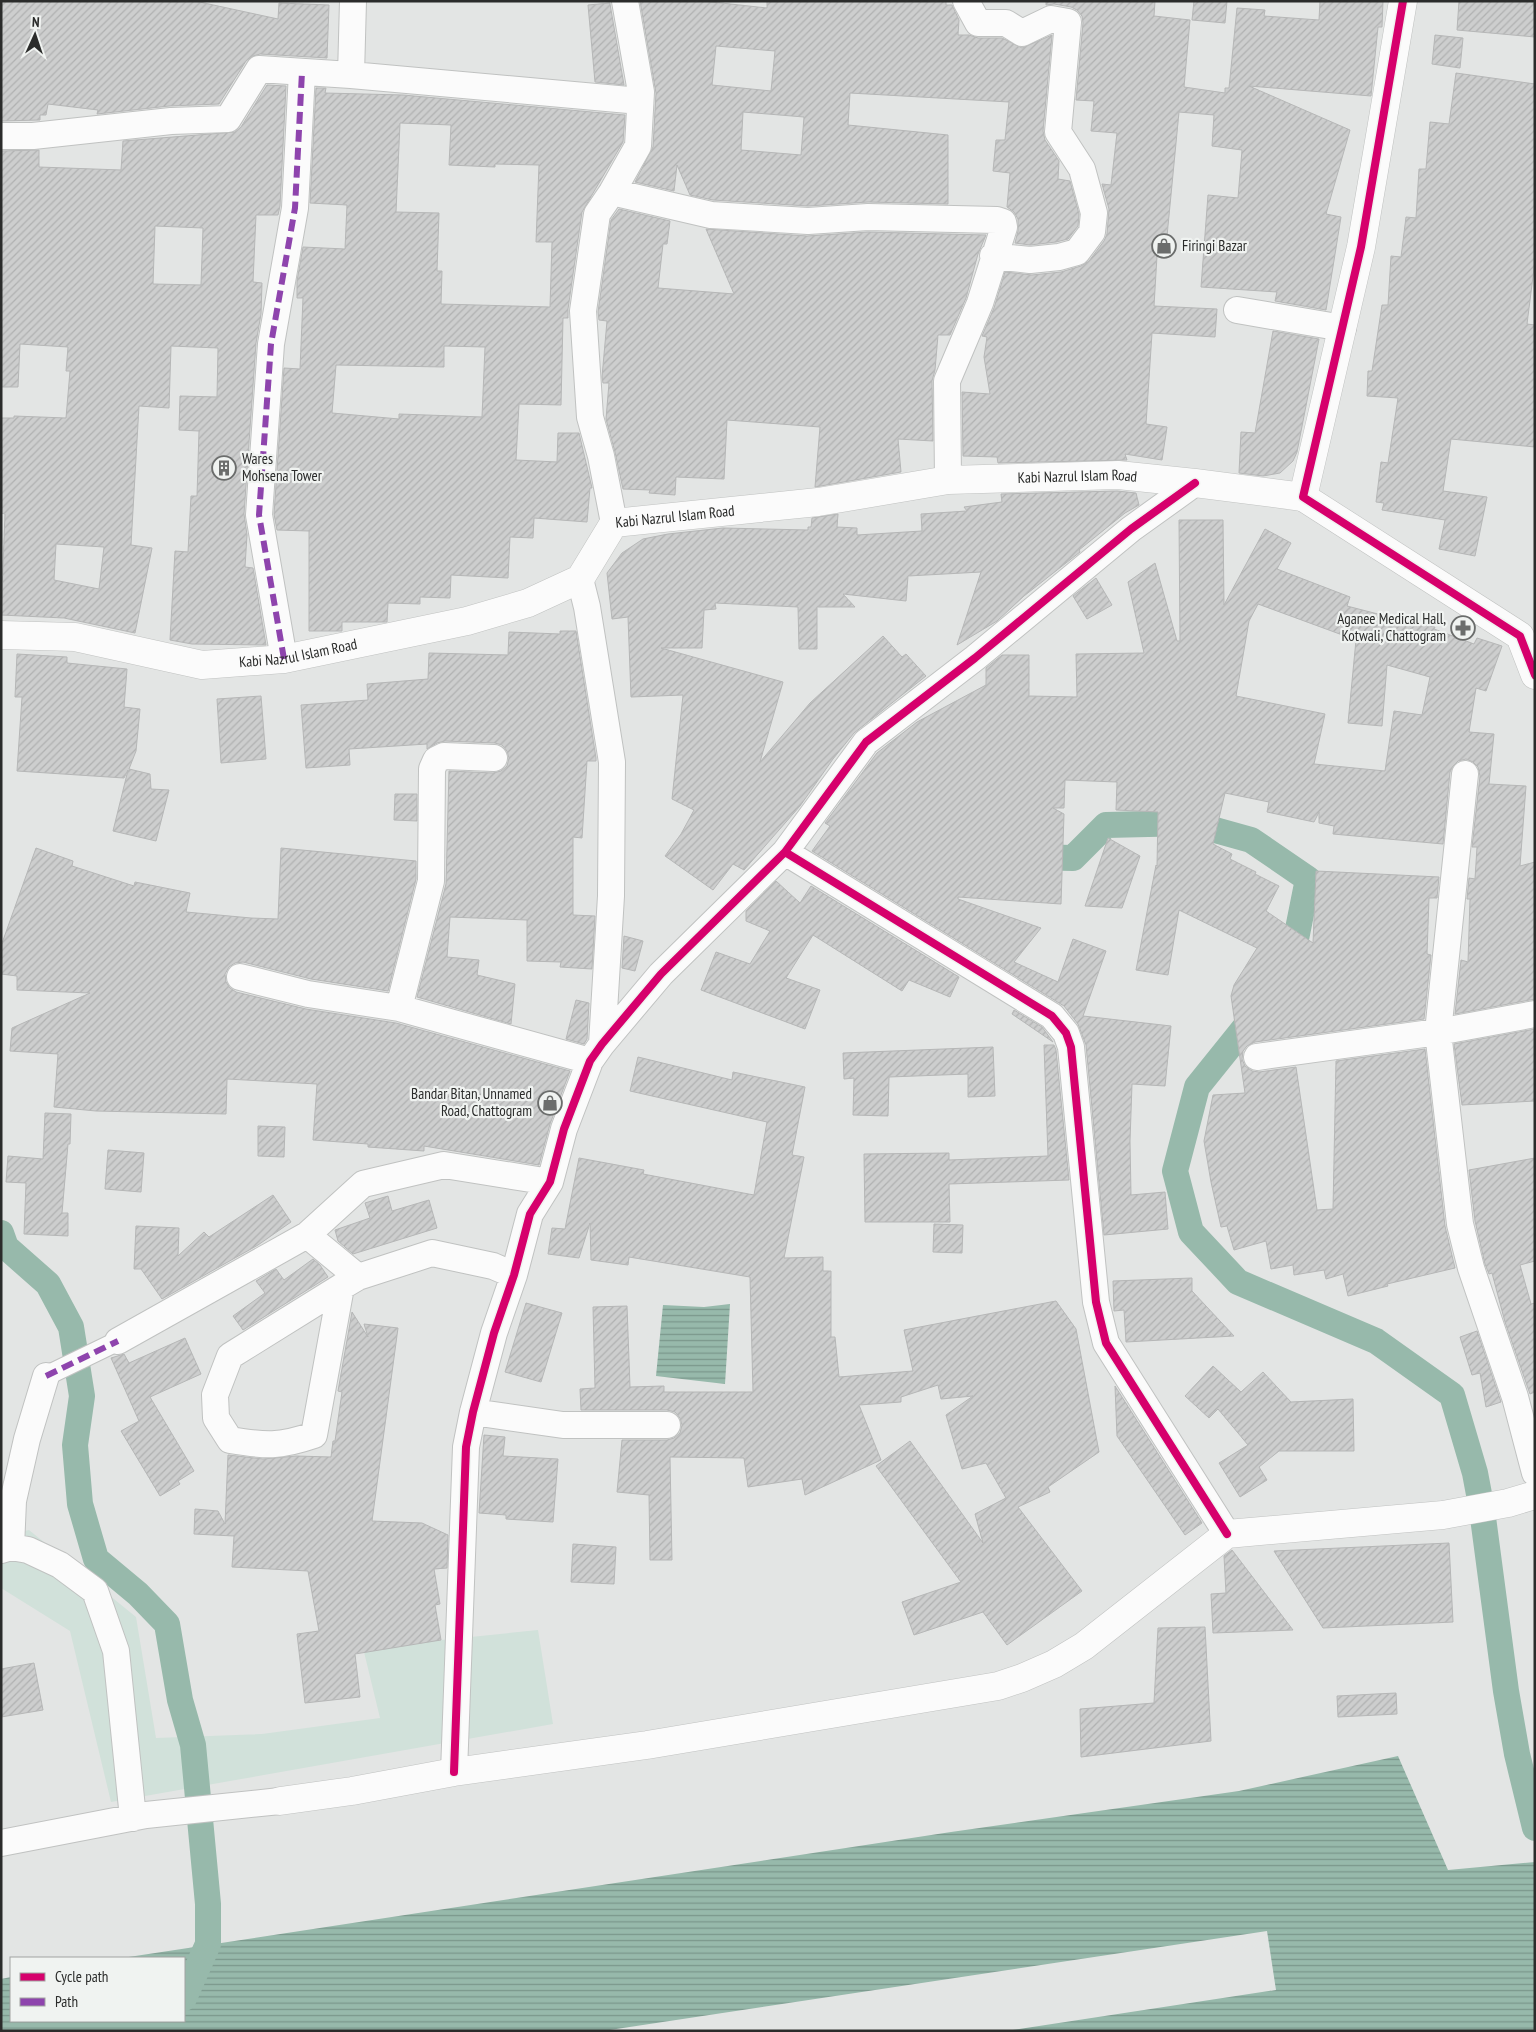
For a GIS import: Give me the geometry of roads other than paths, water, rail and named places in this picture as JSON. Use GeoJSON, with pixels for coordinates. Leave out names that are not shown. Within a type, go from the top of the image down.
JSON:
{"type":"FeatureCollection","features":[{"type":"Feature","properties":{"kind":"main road"},"geometry":{"type":"LineString","coordinates":[[1403,1],[1361,246],[1303,497],[1527,636],[1535,675]]}},
{"type":"Feature","properties":{"kind":"main road","name":"Kabi Nazrul Islam Road"},"geometry":{"type":"LineString","coordinates":[[1,635],[75,637],[202,665],[284,659],[467,621],[528,603],[580,579],[614,523],[818,502],[948,480],[1118,475],[1303,497]]}},
{"type":"Feature","properties":{"kind":"main road"},"geometry":{"type":"LineString","coordinates":[[280,1801],[352,1791],[454,1772],[647,1745],[998,1686],[1054,1664],[1084,1646],[1227,1534],[1443,1515],[1508,1503],[1535,1495]]}},
{"type":"Feature","properties":{"kind":"street"},"geometry":{"type":"LineString","coordinates":[[351,75],[353,1]]}},
{"type":"Feature","properties":{"kind":"street"},"geometry":{"type":"LineString","coordinates":[[614,523],[601,456],[590,418],[584,311],[597,214],[638,146],[641,92],[625,1]]}},
{"type":"Feature","properties":{"kind":"street"},"geometry":{"type":"LineString","coordinates":[[966,1],[978,23],[1006,23],[1022,33],[1051,19],[1068,22],[1058,132],[1082,169],[1094,213],[1092,232],[1077,252],[1059,257],[1030,260],[993,256]]}},
{"type":"Feature","properties":{"kind":"street"},"geometry":{"type":"LineString","coordinates":[[1,136],[33,136],[171,121],[228,119],[259,70],[351,75],[640,101]]}},
{"type":"Feature","properties":{"kind":"street"},"geometry":{"type":"LineString","coordinates":[[284,659],[259,515],[272,344],[295,208],[302,72]]}},
{"type":"Feature","properties":{"kind":"street"},"geometry":{"type":"LineString","coordinates":[[612,192],[711,215],[808,221],[868,217],[998,220],[1003,222],[1004,227],[993,256],[980,303],[946,381],[948,480]]}},
{"type":"Feature","properties":{"kind":"street"},"geometry":{"type":"LineString","coordinates":[[1237,310],[1343,328]]}},
{"type":"Feature","properties":{"kind":"street"},"geometry":{"type":"LineString","coordinates":[[454,1772],[462,1516],[466,1448],[473,1412],[494,1333],[514,1275],[530,1214],[550,1182],[564,1129],[596,1053],[661,974],[785,852],[866,742],[975,658],[1131,529],[1195,483]]}},
{"type":"Feature","properties":{"kind":"street"},"geometry":{"type":"LineString","coordinates":[[580,579],[587,607],[612,762],[611,896],[596,1053]]}},
{"type":"Feature","properties":{"kind":"street"},"geometry":{"type":"LineString","coordinates":[[399,1008],[431,881],[432,769],[436,760],[444,756],[494,758]]}},
{"type":"Feature","properties":{"kind":"street"},"geometry":{"type":"LineString","coordinates":[[1465,774],[1438,1032],[1460,1224],[1471,1268],[1516,1397],[1535,1472]]}},
{"type":"Feature","properties":{"kind":"street"},"geometry":{"type":"LineString","coordinates":[[785,852],[1052,1016],[1066,1033],[1070,1047],[1096,1302],[1106,1343],[1227,1534]]}},
{"type":"Feature","properties":{"kind":"street"},"geometry":{"type":"LineString","coordinates":[[240,977],[308,994],[399,1008],[596,1053]]}},
{"type":"Feature","properties":{"kind":"street"},"geometry":{"type":"LineString","coordinates":[[1257,1057],[1438,1032],[1535,1014]]}},
{"type":"Feature","properties":{"kind":"street"},"geometry":{"type":"LineString","coordinates":[[140,1816],[116,1651],[95,1591],[60,1565],[28,1550],[6,1549],[13,1501],[27,1439],[46,1376],[118,1341],[306,1234],[363,1184],[444,1165],[550,1182]]}},
{"type":"Feature","properties":{"kind":"street"},"geometry":{"type":"LineString","coordinates":[[306,1234],[349,1282]]}},
{"type":"Feature","properties":{"kind":"street"},"geometry":{"type":"LineString","coordinates":[[349,1282],[314,1434],[292,1443],[266,1446],[230,1440],[216,1418],[215,1395],[230,1356],[349,1282],[432,1253],[492,1266],[514,1275]]}},
{"type":"Feature","properties":{"kind":"street"},"geometry":{"type":"LineString","coordinates":[[473,1412],[563,1425],[667,1425]]}},
{"type":"Feature","properties":{"kind":"street"},"geometry":{"type":"LineString","coordinates":[[1,1843],[140,1816],[280,1801]]}},
{"type":"Feature","properties":{"kind":"waterway"},"geometry":{"type":"LineString","coordinates":[[1028,857],[1073,858],[1106,825],[1190,823],[1251,840],[1308,879],[1296,939],[1282,965]]}},
{"type":"Feature","properties":{"kind":"waterway"},"geometry":{"type":"LineString","coordinates":[[1258,1007],[1250,1021],[1197,1087],[1175,1171],[1191,1232],[1238,1282],[1376,1341],[1452,1395],[1475,1473],[1482,1510],[1506,1691],[1517,1754],[1535,1828]]}},
{"type":"Feature","properties":{"kind":"waterway"},"geometry":{"type":"LineString","coordinates":[[1,1233],[6,1247],[48,1284],[71,1327],[82,1396],[75,1445],[80,1504],[96,1559],[138,1594],[167,1624],[180,1700],[193,1745],[208,1904],[208,1944],[185,1996]]}},
{"type":"Feature","properties":{"kind":"place","name":"Firingi Bazar"},"geometry":{"type":"Point","coordinates":[1164,246]}},
{"type":"Feature","properties":{"kind":"place","name":"Wares Mohsena Tower"},"geometry":{"type":"Point","coordinates":[224,468]}},
{"type":"Feature","properties":{"kind":"place","name":"Aganee Medical Hall, Kotwali, Chattogram"},"geometry":{"type":"Point","coordinates":[1463,628]}},
{"type":"Feature","properties":{"kind":"place","name":"Bandar Bitan, Unnamed Road, Chattogram"},"geometry":{"type":"Point","coordinates":[550,1103]}}]}
